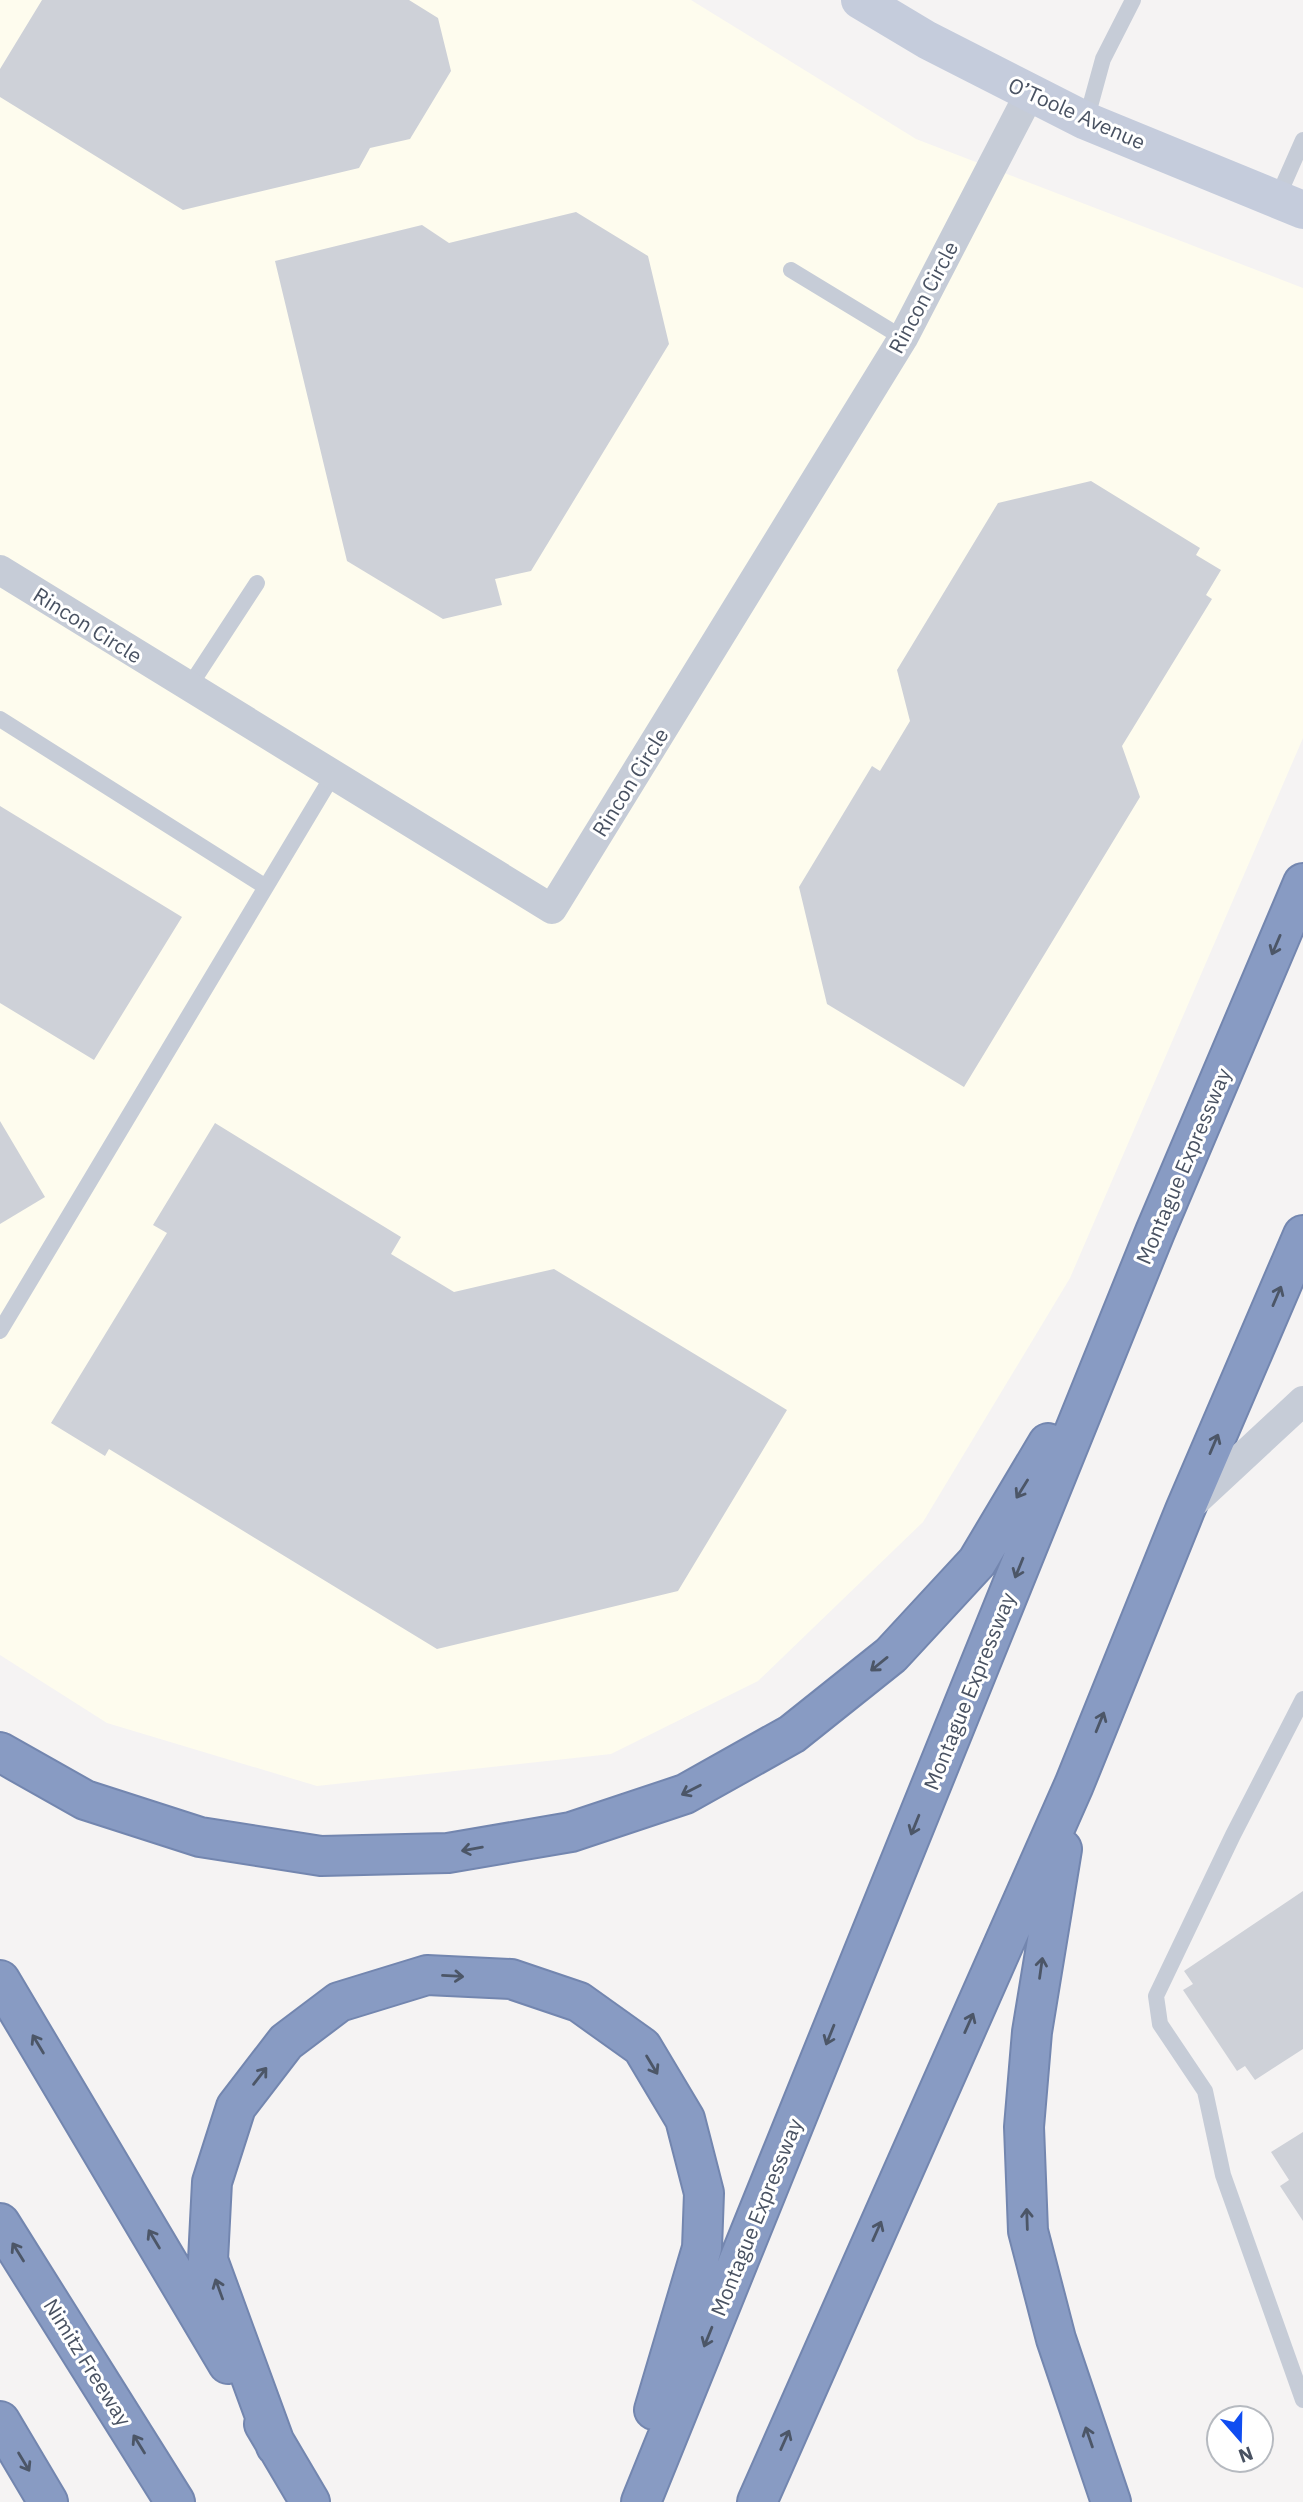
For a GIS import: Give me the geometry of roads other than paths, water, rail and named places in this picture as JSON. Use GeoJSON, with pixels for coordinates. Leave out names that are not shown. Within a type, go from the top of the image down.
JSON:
{"type":"FeatureCollection","features":[{"type":"Feature","properties":{"kind":"highway","name":"Montague Expressway"},"geometry":{"type":"LineString","coordinates":[[641,2502],[1155,1232],[1303,883]]}},
{"type":"Feature","properties":{"kind":"highway"},"geometry":{"type":"LineString","coordinates":[[0,1752],[85,1800],[200,1837],[321,1856],[461,1851],[571,1832],[685,1794],[792,1734],[891,1655],[976,1562],[1039,1462],[1155,1232]]}},
{"type":"Feature","properties":{"kind":"highway"},"geometry":{"type":"LineString","coordinates":[[757,2502],[1074,1785],[1185,1510],[1303,1235]]}},
{"type":"Feature","properties":{"kind":"highway"},"geometry":{"type":"LineString","coordinates":[[1074,1785],[1046,1933],[1032,2032],[1024,2127],[1028,2231],[1056,2339],[1111,2502]]}},
{"type":"Feature","properties":{"kind":"highway"},"geometry":{"type":"LineString","coordinates":[[276,2445],[208,2260],[212,2182],[236,2107],[286,2042],[340,2002],[428,1975],[511,1979],[579,2002],[642,2047],[685,2119],[704,2193],[702,2248],[626,2502]]}},
{"type":"Feature","properties":{"kind":"highway"},"geometry":{"type":"LineString","coordinates":[[0,1980],[310,2502]]}},
{"type":"Feature","properties":{"kind":"highway","name":"Nimitz Freeway"},"geometry":{"type":"LineString","coordinates":[[0,2223],[175,2502]]}},
{"type":"Feature","properties":{"kind":"highway"},"geometry":{"type":"LineString","coordinates":[[0,2421],[48,2502]]}},
{"type":"Feature","properties":{"kind":"street","name":"O’Toole Avenue"},"geometry":{"type":"LineString","coordinates":[[860,0],[927,40],[1086,121],[1290,204]]}},
{"type":"Feature","properties":{"kind":"street","name":"Rincon Circle"},"geometry":{"type":"LineString","coordinates":[[0,570],[552,909],[903,338],[1030,93]]}},
{"type":"Feature","properties":{"kind":"street"},"geometry":{"type":"LineString","coordinates":[[1185,1510],[1303,1401]]}},
{"type":"Feature","properties":{"kind":"lane"},"geometry":{"type":"LineString","coordinates":[[1086,121],[1103,59],[1133,0]]}},
{"type":"Feature","properties":{"kind":"lane"},"geometry":{"type":"LineString","coordinates":[[1290,204],[1303,140]]}},
{"type":"Feature","properties":{"kind":"lane"},"geometry":{"type":"LineString","coordinates":[[791,270],[903,338]]}},
{"type":"Feature","properties":{"kind":"lane"},"geometry":{"type":"LineString","coordinates":[[189,687],[257,583]]}},
{"type":"Feature","properties":{"kind":"lane"},"geometry":{"type":"LineString","coordinates":[[0,719],[266,887]]}},
{"type":"Feature","properties":{"kind":"lane"},"geometry":{"type":"LineString","coordinates":[[0,1331],[333,775]]}},
{"type":"Feature","properties":{"kind":"lane"},"geometry":{"type":"LineString","coordinates":[[1303,1699],[1233,1835],[1156,1996],[1160,2024],[1205,2091],[1223,2175],[1303,2400]]}}]}
